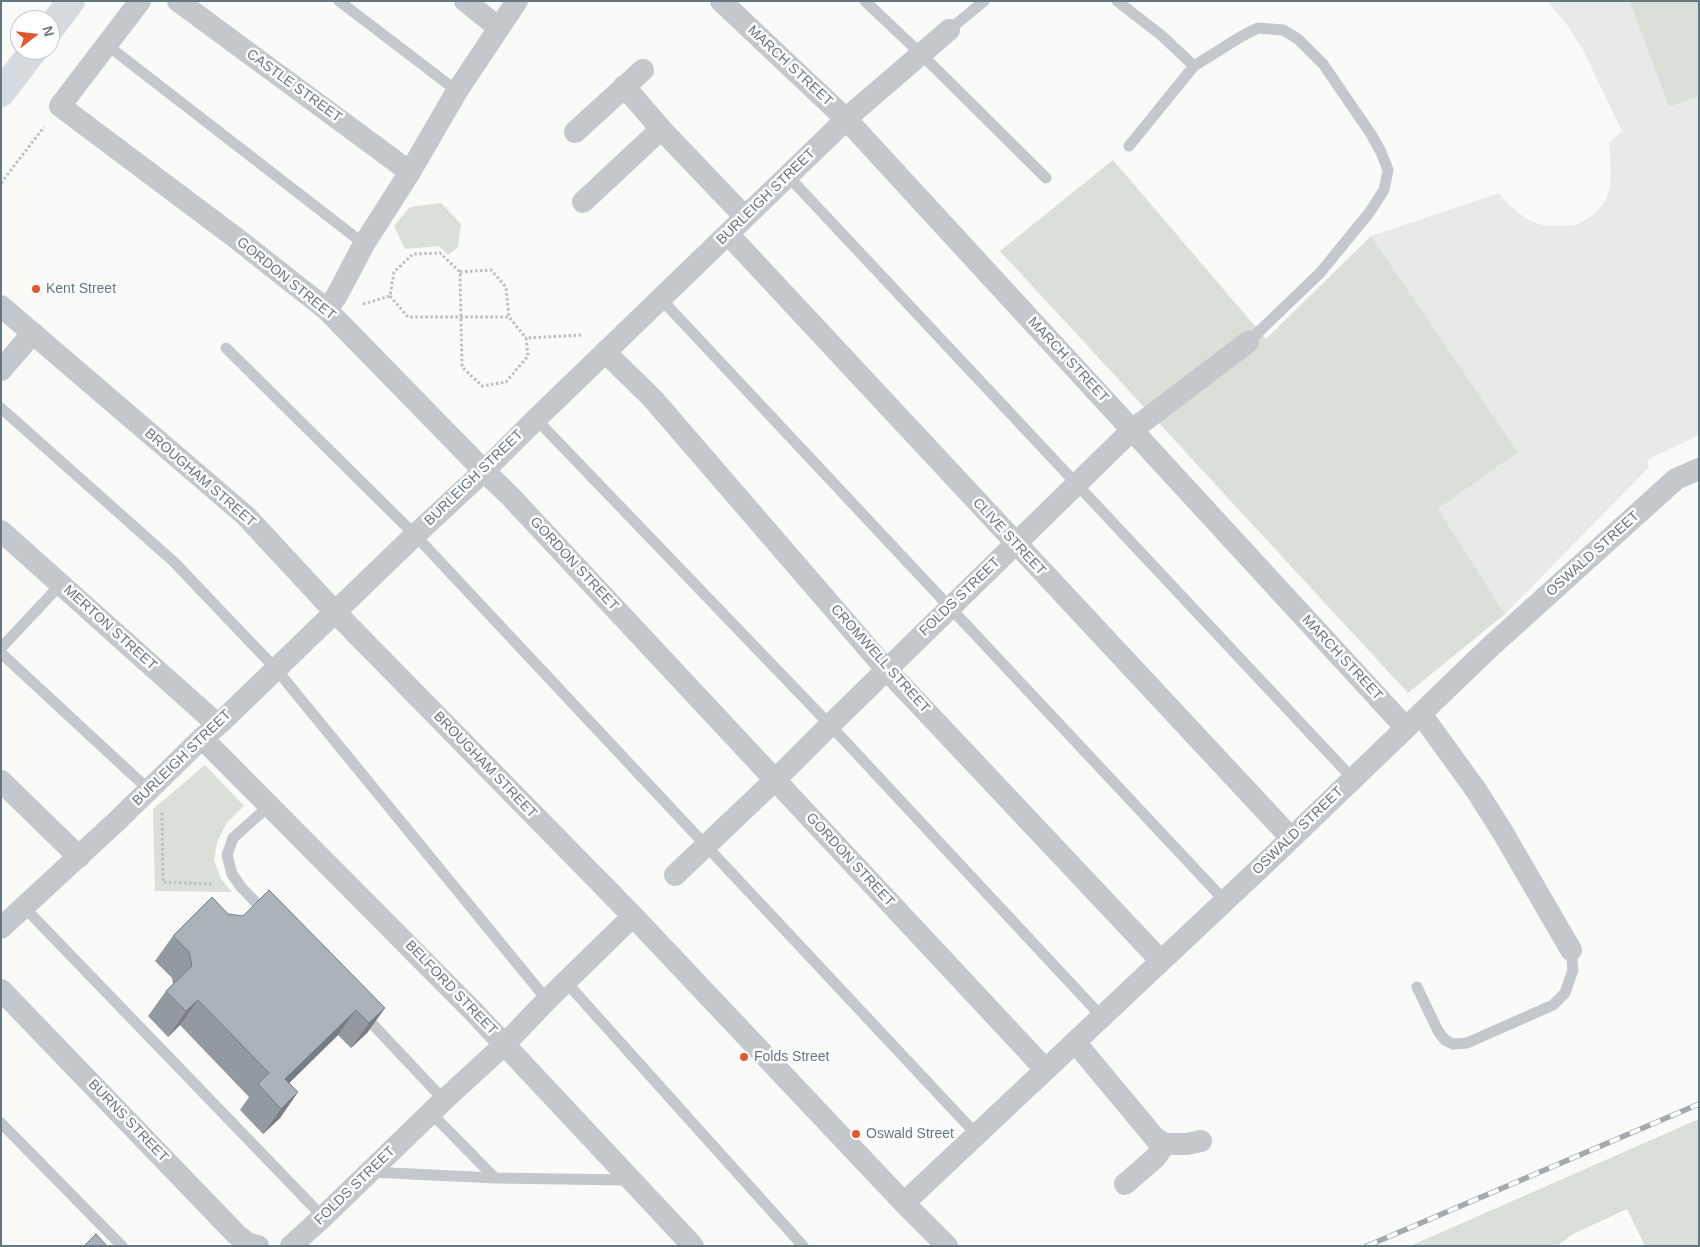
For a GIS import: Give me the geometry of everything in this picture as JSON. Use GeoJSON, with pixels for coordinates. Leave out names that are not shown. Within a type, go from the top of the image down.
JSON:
{"type":"FeatureCollection","features":[{"type":"Feature","properties":{"kind":"main road"},"geometry":{"type":"LineString","coordinates":[[60,16],[71,1]]}},
{"type":"Feature","properties":{"kind":"main road"},"geometry":{"type":"LineString","coordinates":[[1,93],[26,60]]}},
{"type":"Feature","properties":{"kind":"street"},"geometry":{"type":"LineString","coordinates":[[60,106],[140,1]]}},
{"type":"Feature","properties":{"kind":"street","name":"CASTLE STREET"},"geometry":{"type":"LineString","coordinates":[[178,1],[410,172]]}},
{"type":"Feature","properties":{"kind":"street"},"geometry":{"type":"LineString","coordinates":[[465,1],[499,28]]}},
{"type":"Feature","properties":{"kind":"street"},"geometry":{"type":"LineString","coordinates":[[326,309],[336,298],[364,244],[410,172],[457,91],[517,1]]}},
{"type":"Feature","properties":{"kind":"street","name":"MARCH STREET"},"geometry":{"type":"LineString","coordinates":[[721,1],[847,120],[1132,430],[1413,721],[1476,790],[1571,950]]}},
{"type":"Feature","properties":{"kind":"street","name":"BURLEIGH STREET"},"geometry":{"type":"LineString","coordinates":[[1,928],[79,857],[484,471],[847,120],[949,30]]}},
{"type":"Feature","properties":{"kind":"street"},"geometry":{"type":"LineString","coordinates":[[575,132],[643,70]]}},
{"type":"Feature","properties":{"kind":"street"},"geometry":{"type":"LineString","coordinates":[[624,86],[661,129],[745,217]]}},
{"type":"Feature","properties":{"kind":"street","name":"GORDON STREET"},"geometry":{"type":"LineString","coordinates":[[60,106],[221,226],[326,309],[510,496],[1045,1070]]}},
{"type":"Feature","properties":{"kind":"street"},"geometry":{"type":"LineString","coordinates":[[583,202],[661,129]]}},
{"type":"Feature","properties":{"kind":"street","name":"CLIVE STREET"},"geometry":{"type":"LineString","coordinates":[[728,234],[1291,838]]}},
{"type":"Feature","properties":{"kind":"street","name":"BROUGHAM STREET"},"geometry":{"type":"LineString","coordinates":[[1,306],[246,516],[335,612],[633,916],[904,1203],[935,1242]]}},
{"type":"Feature","properties":{"kind":"street"},"geometry":{"type":"LineString","coordinates":[[1,370],[33,333]]}},
{"type":"Feature","properties":{"kind":"street","name":"FOLDS STREET"},"geometry":{"type":"LineString","coordinates":[[675,875],[775,780],[886,669],[1132,430],[1248,342]]}},
{"type":"Feature","properties":{"kind":"street","name":"CROMWELL STREET"},"geometry":{"type":"LineString","coordinates":[[605,352],[653,399],[886,669],[1161,961]]}},
{"type":"Feature","properties":{"kind":"street","name":"OSWALD STREET"},"geometry":{"type":"LineString","coordinates":[[904,1203],[1291,838],[1489,648],[1676,479],[1699,469]]}},
{"type":"Feature","properties":{"kind":"street","name":"MERTON STREET"},"geometry":{"type":"LineString","coordinates":[[1,530],[61,584],[210,731]]}},
{"type":"Feature","properties":{"kind":"street","name":"BELFORD STREET"},"geometry":{"type":"LineString","coordinates":[[210,731],[270,805],[505,1044],[693,1246]]}},
{"type":"Feature","properties":{"kind":"street"},"geometry":{"type":"LineString","coordinates":[[1,781],[79,857]]}},
{"type":"Feature","properties":{"kind":"street","name":"FOLDS STREET"},"geometry":{"type":"LineString","coordinates":[[291,1246],[323,1218],[505,1044],[633,916]]}},
{"type":"Feature","properties":{"kind":"street","name":"BURNS STREET"},"geometry":{"type":"LineString","coordinates":[[1,990],[236,1234],[250,1245]]}},
{"type":"Feature","properties":{"kind":"street"},"geometry":{"type":"LineString","coordinates":[[1074,1042],[1155,1138],[1165,1144],[1187,1144],[1201,1141]]}},
{"type":"Feature","properties":{"kind":"street"},"geometry":{"type":"LineString","coordinates":[[1125,1184],[1155,1158],[1165,1144]]}},
{"type":"Feature","properties":{"kind":"lane"},"geometry":{"type":"LineString","coordinates":[[339,1],[457,91]]}},
{"type":"Feature","properties":{"kind":"lane"},"geometry":{"type":"LineString","coordinates":[[865,1],[1046,178]]}},
{"type":"Feature","properties":{"kind":"lane"},"geometry":{"type":"LineString","coordinates":[[949,30],[984,1]]}},
{"type":"Feature","properties":{"kind":"lane"},"geometry":{"type":"LineString","coordinates":[[1117,1],[1161,35],[1194,66]]}},
{"type":"Feature","properties":{"kind":"lane"},"geometry":{"type":"LineString","coordinates":[[1129,146],[1194,66],[1258,28],[1283,30],[1298,39],[1323,64],[1371,134],[1388,170],[1384,190],[1363,221],[1320,273],[1248,342]]}},
{"type":"Feature","properties":{"kind":"lane"},"geometry":{"type":"LineString","coordinates":[[107,45],[364,244]]}},
{"type":"Feature","properties":{"kind":"lane"},"geometry":{"type":"LineString","coordinates":[[788,176],[1353,779]]}},
{"type":"Feature","properties":{"kind":"lane"},"geometry":{"type":"LineString","coordinates":[[661,299],[1224,901]]}},
{"type":"Feature","properties":{"kind":"lane"},"geometry":{"type":"LineString","coordinates":[[226,348],[415,535],[976,1134]]}},
{"type":"Feature","properties":{"kind":"lane"},"geometry":{"type":"LineString","coordinates":[[1,408],[174,562],[276,668],[548,1000]]}},
{"type":"Feature","properties":{"kind":"lane"},"geometry":{"type":"LineString","coordinates":[[536,419],[830,725],[1102,1017]]}},
{"type":"Feature","properties":{"kind":"lane"},"geometry":{"type":"LineString","coordinates":[[1,648],[61,584]]}},
{"type":"Feature","properties":{"kind":"lane"},"geometry":{"type":"LineString","coordinates":[[1,653],[149,790]]}},
{"type":"Feature","properties":{"kind":"lane"},"geometry":{"type":"LineString","coordinates":[[270,805],[234,838],[227,855],[232,874],[275,922]]}},
{"type":"Feature","properties":{"kind":"lane"},"geometry":{"type":"LineString","coordinates":[[24,907],[323,1218]]}},
{"type":"Feature","properties":{"kind":"lane"},"geometry":{"type":"LineString","coordinates":[[1417,987],[1438,1031],[1445,1040],[1453,1044],[1467,1044],[1553,1005],[1565,993],[1573,970],[1571,950]]}},
{"type":"Feature","properties":{"kind":"lane"},"geometry":{"type":"LineString","coordinates":[[566,982],[803,1246]]}},
{"type":"Feature","properties":{"kind":"lane"},"geometry":{"type":"LineString","coordinates":[[356,1008],[495,1178]]}},
{"type":"Feature","properties":{"kind":"lane"},"geometry":{"type":"LineString","coordinates":[[1,1123],[122,1246]]}},
{"type":"Feature","properties":{"kind":"lane"},"geometry":{"type":"LineString","coordinates":[[370,1172],[495,1178],[632,1180]]}},
{"type":"Feature","properties":{"kind":"path"},"geometry":{"type":"LineString","coordinates":[[1,183],[60,106]]}},
{"type":"Feature","properties":{"kind":"path"},"geometry":{"type":"LineString","coordinates":[[390,296],[394,272],[413,254],[440,253],[460,272],[462,367],[482,386],[506,382],[528,356],[526,338],[509,317],[506,287],[491,270],[460,272]]}},
{"type":"Feature","properties":{"kind":"path"},"geometry":{"type":"LineString","coordinates":[[326,309],[348,308],[390,296]]}},
{"type":"Feature","properties":{"kind":"path"},"geometry":{"type":"LineString","coordinates":[[390,296],[408,317],[509,317]]}},
{"type":"Feature","properties":{"kind":"path"},"geometry":{"type":"LineString","coordinates":[[526,338],[586,335],[605,352]]}},
{"type":"Feature","properties":{"kind":"path"},"geometry":{"type":"LineString","coordinates":[[149,790],[159,799],[162,809],[163,882],[221,885],[232,874]]}},
{"type":"Feature","properties":{"kind":"shaded area"},"geometry":{"type":"Polygon","coordinates":[[[1547,1],[1699,1],[1699,435],[1647,460],[1649,467],[1505,614],[1438,509],[1518,452],[1371,236],[1499,193],[1509,205],[1525,218],[1538,224],[1549,226],[1576,225],[1589,218],[1600,208],[1606,199],[1610,187],[1609,143],[1622,131],[1583,50],[1567,25],[1547,1]]]}},
{"type":"Feature","properties":{"kind":"shaded area"},"geometry":{"type":"Polygon","coordinates":[[[1630,1],[1699,1],[1699,96],[1669,107],[1630,1]]]}},
{"type":"Feature","properties":{"kind":"shaded area"},"geometry":{"type":"Polygon","coordinates":[[[1113,160],[1266,339],[1371,236],[1518,452],[1438,509],[1505,614],[1408,693],[1000,251],[1113,160]]]}},
{"type":"Feature","properties":{"kind":"shaded area"},"geometry":{"type":"Polygon","coordinates":[[[441,203],[461,224],[458,247],[448,255],[439,246],[405,249],[394,226],[410,207],[441,203]]]}},
{"type":"Feature","properties":{"kind":"shaded area"},"geometry":{"type":"Polygon","coordinates":[[[205,765],[244,806],[226,824],[217,842],[214,860],[221,879],[232,892],[155,891],[153,809],[205,765]]]}},
{"type":"Feature","properties":{"kind":"shaded area"},"geometry":{"type":"Polygon","coordinates":[[[1699,1119],[1699,1246],[1645,1246],[1627,1209],[1573,1234],[1557,1246],[1410,1246],[1699,1119]]]}},
{"type":"Feature","properties":{"kind":"building"},"geometry":{"type":"Polygon","coordinates":[[[269,890],[385,1008],[369,1023],[356,1010],[285,1079],[298,1092],[281,1109],[258,1084],[269,1073],[198,1000],[186,1011],[166,991],[192,966],[189,952],[173,936],[212,897],[228,914],[243,916],[269,890]]]}},
{"type":"Feature","properties":{"kind":"building"},"geometry":{"type":"Polygon","coordinates":[[[96,1234],[107,1246],[84,1246],[96,1234]]]}},
{"type":"Feature","properties":{"kind":"railway"},"geometry":{"type":"LineString","coordinates":[[1367,1246],[1699,1104]]}},
{"type":"Feature","properties":{"kind":"place","name":"Kent Street"},"geometry":{"type":"Point","coordinates":[36,289]}},
{"type":"Feature","properties":{"kind":"place","name":"Folds Street"},"geometry":{"type":"Point","coordinates":[744,1057]}},
{"type":"Feature","properties":{"kind":"place","name":"Oswald Street"},"geometry":{"type":"Point","coordinates":[856,1134]}}]}
